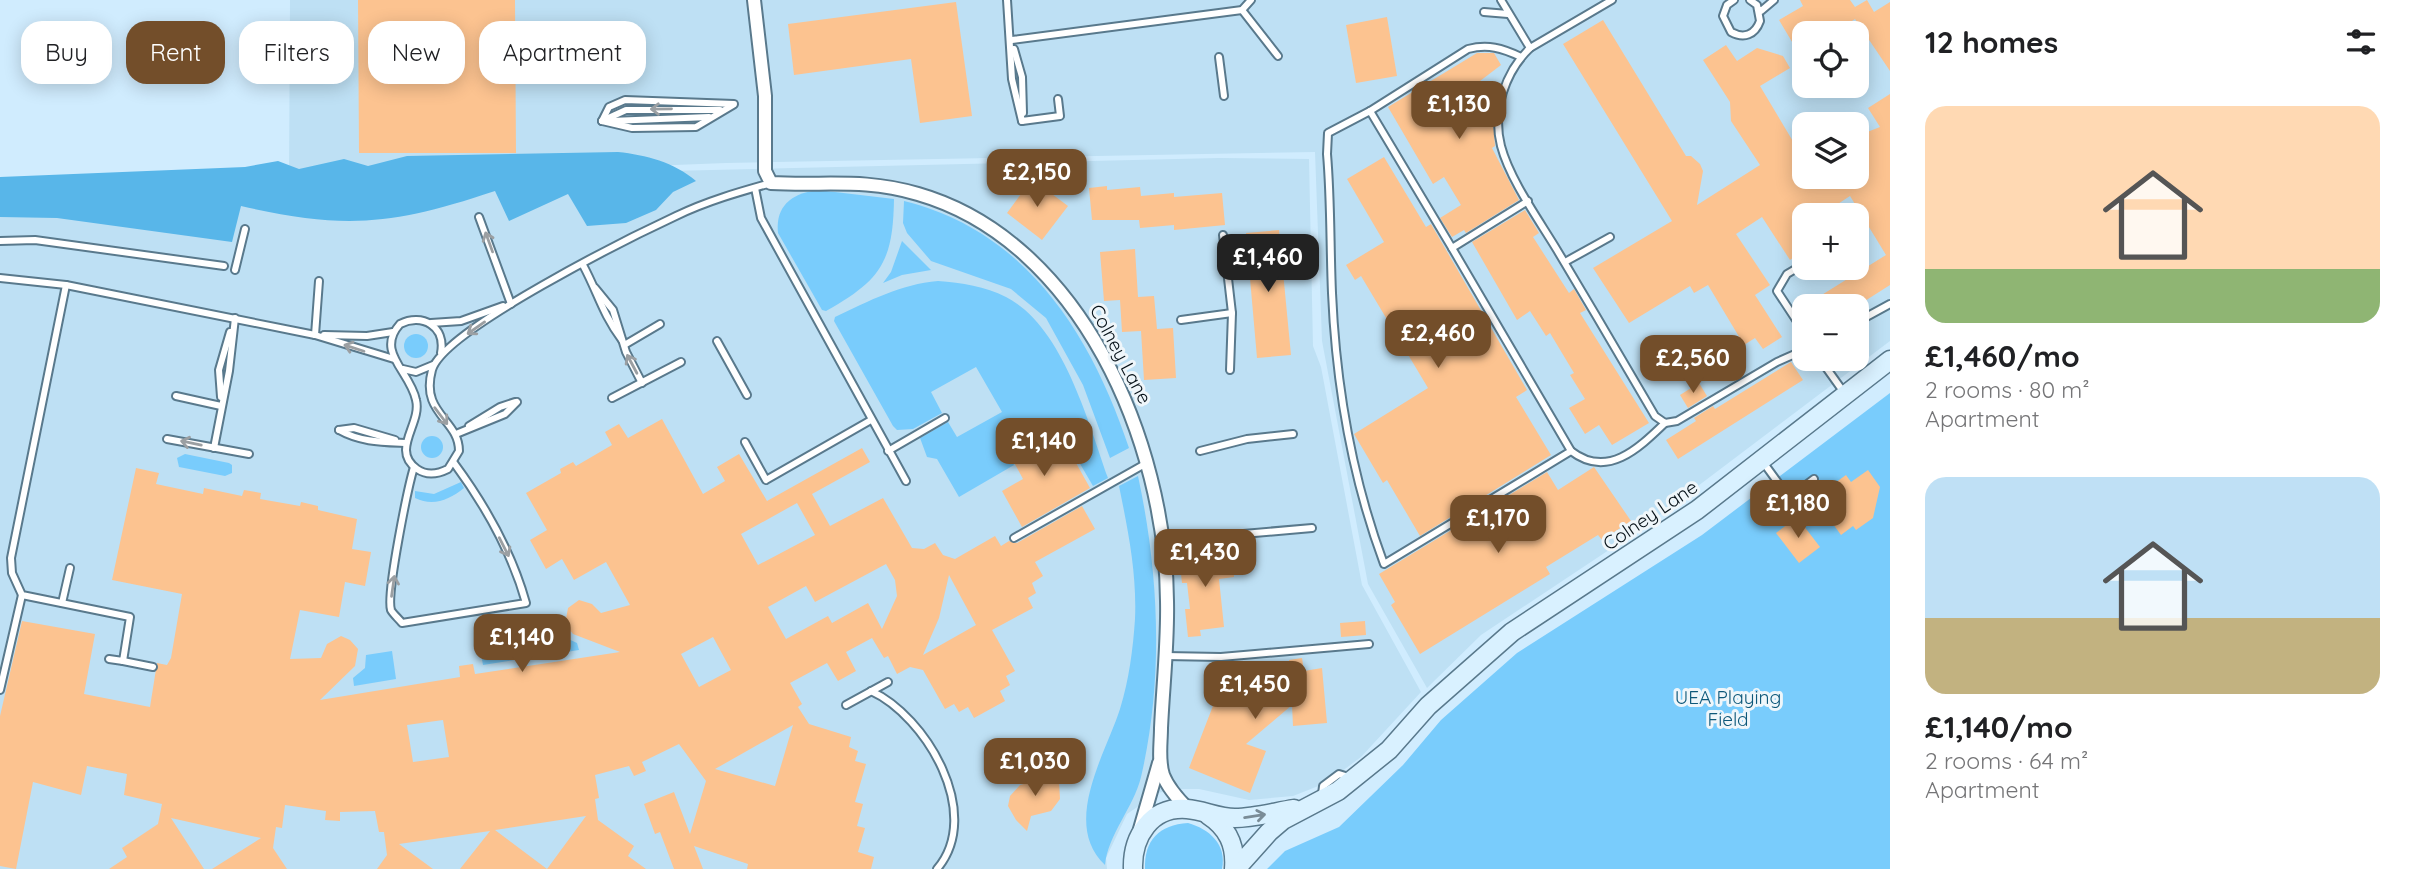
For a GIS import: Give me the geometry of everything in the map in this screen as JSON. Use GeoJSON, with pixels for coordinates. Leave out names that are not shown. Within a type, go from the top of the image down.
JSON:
{"type":"FeatureCollection","features":[{"type":"Feature","properties":{"kind":"street"},"geometry":{"type":"LineString","coordinates":[[754,0],[765,96],[765,172],[771,183]]}},
{"type":"Feature","properties":{"kind":"street","name":"Colney Lane"},"geometry":{"type":"LineString","coordinates":[[771,183],[860,182],[902,190],[950,205],[1013,245],[1042,268],[1075,310],[1100,351],[1132,419],[1145,464],[1162,541],[1167,599],[1160,759],[1131,858]]}},
{"type":"Feature","properties":{"kind":"street","name":"Colney Lane"},"geometry":{"type":"LineString","coordinates":[[1235,869],[1269,832],[1354,779],[1389,750],[1428,706],[1512,632],[1650,542],[1762,461],[1890,360]]}},
{"type":"Feature","properties":{"kind":"street","name":"Colney Lane"},"geometry":{"type":"LineString","coordinates":[[1160,759],[1168,786],[1196,811],[1220,823],[1230,838],[1235,855],[1235,869]]}},
{"type":"Feature","properties":{"kind":"street","name":"Colney Lane"},"geometry":{"type":"LineString","coordinates":[[1131,858],[1151,820],[1163,813],[1196,811],[1240,818],[1305,808]]}},
{"type":"Feature","properties":{"kind":"lane"},"geometry":{"type":"LineString","coordinates":[[1007,0],[1012,40],[1023,85],[1022,121],[1060,116],[1058,99]]}},
{"type":"Feature","properties":{"kind":"lane"},"geometry":{"type":"LineString","coordinates":[[1012,40],[1242,10],[1251,0]]}},
{"type":"Feature","properties":{"kind":"lane"},"geometry":{"type":"LineString","coordinates":[[1501,0],[1530,48]]}},
{"type":"Feature","properties":{"kind":"lane"},"geometry":{"type":"LineString","coordinates":[[1612,0],[1530,48],[1521,57],[1500,98],[1501,146],[1528,201],[1656,416],[1665,423]]}},
{"type":"Feature","properties":{"kind":"lane"},"geometry":{"type":"LineString","coordinates":[[1734,0],[1727,5],[1723,16],[1726,28],[1736,35],[1749,35],[1758,27],[1761,14],[1750,0]]}},
{"type":"Feature","properties":{"kind":"lane"},"geometry":{"type":"LineString","coordinates":[[1758,9],[1761,11],[1774,0]]}},
{"type":"Feature","properties":{"kind":"lane"},"geometry":{"type":"LineString","coordinates":[[1242,10],[1278,56]]}},
{"type":"Feature","properties":{"kind":"lane"},"geometry":{"type":"LineString","coordinates":[[1484,12],[1508,14]]}},
{"type":"Feature","properties":{"kind":"lane"},"geometry":{"type":"LineString","coordinates":[[1521,57],[1504,48],[1482,45],[1468,49],[1370,111],[1328,133],[1332,293],[1346,425],[1371,530],[1384,564],[1571,451]]}},
{"type":"Feature","properties":{"kind":"lane"},"geometry":{"type":"LineString","coordinates":[[1219,57],[1224,96]]}},
{"type":"Feature","properties":{"kind":"lane"},"geometry":{"type":"LineString","coordinates":[[625,100],[734,104],[696,127],[682,129],[632,128],[602,121],[609,107],[625,100]]}},
{"type":"Feature","properties":{"kind":"lane"},"geometry":{"type":"LineString","coordinates":[[602,121],[626,110],[723,110]]}},
{"type":"Feature","properties":{"kind":"lane"},"geometry":{"type":"LineString","coordinates":[[1370,111],[1571,451],[1586,463],[1604,464],[1645,442],[1665,423],[1677,421],[1792,356]]}},
{"type":"Feature","properties":{"kind":"lane"},"geometry":{"type":"LineString","coordinates":[[404,369],[416,372],[433,365],[442,353],[511,304],[677,215],[771,183]]}},
{"type":"Feature","properties":{"kind":"lane"},"geometry":{"type":"LineString","coordinates":[[755,188],[761,218],[906,481]]}},
{"type":"Feature","properties":{"kind":"lane"},"geometry":{"type":"LineString","coordinates":[[1452,248],[1528,201]]}},
{"type":"Feature","properties":{"kind":"lane"},"geometry":{"type":"LineString","coordinates":[[479,217],[511,304]]}},
{"type":"Feature","properties":{"kind":"lane"},"geometry":{"type":"LineString","coordinates":[[235,270],[245,229]]}},
{"type":"Feature","properties":{"kind":"lane"},"geometry":{"type":"LineString","coordinates":[[1223,235],[1232,313],[1230,370]]}},
{"type":"Feature","properties":{"kind":"lane"},"geometry":{"type":"LineString","coordinates":[[1565,262],[1611,237]]}},
{"type":"Feature","properties":{"kind":"lane"},"geometry":{"type":"LineString","coordinates":[[0,242],[35,240],[224,266]]}},
{"type":"Feature","properties":{"kind":"lane"},"geometry":{"type":"LineString","coordinates":[[583,265],[595,289],[603,315],[626,344]]}},
{"type":"Feature","properties":{"kind":"lane"},"geometry":{"type":"LineString","coordinates":[[1792,271],[1787,274],[1777,291],[1792,314]]}},
{"type":"Feature","properties":{"kind":"lane"},"geometry":{"type":"LineString","coordinates":[[0,278],[66,285],[235,318],[315,335],[394,359]]}},
{"type":"Feature","properties":{"kind":"lane"},"geometry":{"type":"LineString","coordinates":[[315,335],[319,281]]}},
{"type":"Feature","properties":{"kind":"lane"},"geometry":{"type":"LineString","coordinates":[[0,690],[22,595],[16,585],[11,558],[66,285]]}},
{"type":"Feature","properties":{"kind":"lane"},"geometry":{"type":"LineString","coordinates":[[595,289],[613,310],[626,344],[625,352],[642,383]]}},
{"type":"Feature","properties":{"kind":"lane"},"geometry":{"type":"LineString","coordinates":[[315,335],[367,336],[393,332],[410,319],[430,323],[461,321],[511,304]]}},
{"type":"Feature","properties":{"kind":"lane"},"geometry":{"type":"LineString","coordinates":[[1869,315],[1890,304]]}},
{"type":"Feature","properties":{"kind":"lane"},"geometry":{"type":"LineString","coordinates":[[1181,320],[1232,313]]}},
{"type":"Feature","properties":{"kind":"lane"},"geometry":{"type":"LineString","coordinates":[[214,448],[235,318]]}},
{"type":"Feature","properties":{"kind":"lane"},"geometry":{"type":"LineString","coordinates":[[430,323],[442,339],[442,353]]}},
{"type":"Feature","properties":{"kind":"lane"},"geometry":{"type":"LineString","coordinates":[[626,344],[660,324]]}},
{"type":"Feature","properties":{"kind":"lane"},"geometry":{"type":"LineString","coordinates":[[393,332],[389,346],[394,359],[404,369],[412,384],[418,408],[405,443],[406,452],[414,467],[402,519],[391,592],[391,610],[401,623],[526,603],[518,574],[502,542],[472,487],[454,463]]}},
{"type":"Feature","properties":{"kind":"lane"},"geometry":{"type":"LineString","coordinates":[[718,341],[747,395]]}},
{"type":"Feature","properties":{"kind":"lane"},"geometry":{"type":"LineString","coordinates":[[611,398],[681,362]]}},
{"type":"Feature","properties":{"kind":"lane"},"geometry":{"type":"LineString","coordinates":[[414,467],[433,474],[448,469],[459,451],[456,434],[440,417],[432,400],[433,365]]}},
{"type":"Feature","properties":{"kind":"lane"},"geometry":{"type":"LineString","coordinates":[[1829,371],[1846,395]]}},
{"type":"Feature","properties":{"kind":"lane"},"geometry":{"type":"LineString","coordinates":[[176,396],[221,406]]}},
{"type":"Feature","properties":{"kind":"lane"},"geometry":{"type":"LineString","coordinates":[[456,434],[505,414],[517,402]]}},
{"type":"Feature","properties":{"kind":"lane"},"geometry":{"type":"LineString","coordinates":[[888,451],[946,418]]}},
{"type":"Feature","properties":{"kind":"lane"},"geometry":{"type":"LineString","coordinates":[[745,442],[766,480],[871,420]]}},
{"type":"Feature","properties":{"kind":"lane"},"geometry":{"type":"LineString","coordinates":[[339,430],[354,428],[405,443]]}},
{"type":"Feature","properties":{"kind":"lane"},"geometry":{"type":"LineString","coordinates":[[1200,451],[1247,439],[1293,434]]}},
{"type":"Feature","properties":{"kind":"lane"},"geometry":{"type":"LineString","coordinates":[[167,439],[249,454]]}},
{"type":"Feature","properties":{"kind":"lane"},"geometry":{"type":"LineString","coordinates":[[1762,461],[1795,506]]}},
{"type":"Feature","properties":{"kind":"lane"},"geometry":{"type":"LineString","coordinates":[[1014,538],[1145,464]]}},
{"type":"Feature","properties":{"kind":"lane"},"geometry":{"type":"LineString","coordinates":[[1789,498],[1814,479]]}},
{"type":"Feature","properties":{"kind":"lane"},"geometry":{"type":"LineString","coordinates":[[1162,541],[1312,527]]}},
{"type":"Feature","properties":{"kind":"lane"},"geometry":{"type":"LineString","coordinates":[[62,603],[70,568]]}},
{"type":"Feature","properties":{"kind":"lane"},"geometry":{"type":"LineString","coordinates":[[22,595],[130,617],[123,662]]}},
{"type":"Feature","properties":{"kind":"lane"},"geometry":{"type":"LineString","coordinates":[[1166,656],[1221,657],[1369,643]]}},
{"type":"Feature","properties":{"kind":"lane"},"geometry":{"type":"LineString","coordinates":[[108,659],[153,667]]}},
{"type":"Feature","properties":{"kind":"lane"},"geometry":{"type":"LineString","coordinates":[[846,705],[888,682]]}},
{"type":"Feature","properties":{"kind":"lane"},"geometry":{"type":"LineString","coordinates":[[871,691],[892,700],[930,747],[952,789],[956,811],[950,844],[937,869]]}},
{"type":"Feature","properties":{"kind":"shaded area"},"geometry":{"type":"Polygon","coordinates":[[[290,0],[1890,0],[1890,341],[1869,357],[1869,294],[1792,294],[1792,371],[1850,371],[1645,526],[1481,635],[1427,688],[1368,584],[1322,341],[1315,152],[726,163],[289,180],[290,84],[354,84],[354,21],[290,21],[290,0]]]}},
{"type":"Feature","properties":{"kind":"shaded area"},"geometry":{"type":"Polygon","coordinates":[[[618,152],[659,160],[696,181],[673,192],[656,210],[626,223],[587,226],[568,194],[509,221],[495,191],[427,211],[369,220],[311,219],[241,206],[232,242],[57,218],[0,217],[0,177],[245,167],[278,161],[299,169],[344,159],[368,166],[407,156],[618,152]]]}},
{"type":"Feature","properties":{"kind":"shaded area"},"geometry":{"type":"Polygon","coordinates":[[[1219,158],[1309,159],[1313,346],[1321,367],[1362,585],[1421,692],[1361,757],[1326,783],[1293,796],[1249,800],[1199,789],[1175,789],[1158,793],[1127,814],[1106,858],[1107,869],[0,869],[0,206],[586,173],[1219,158]]]}},
{"type":"Feature","properties":{"kind":"green space"},"geometry":{"type":"Polygon","coordinates":[[[818,190],[894,199],[891,239],[880,267],[860,289],[826,311],[822,310],[778,233],[779,215],[788,202],[801,194],[818,190]]]}},
{"type":"Feature","properties":{"kind":"green space"},"geometry":{"type":"Polygon","coordinates":[[[904,201],[947,216],[986,236],[1019,263],[1049,294],[1096,366],[1129,448],[1110,458],[1083,385],[1046,318],[1011,289],[931,261],[907,233],[903,223],[904,201]]]}},
{"type":"Feature","properties":{"kind":"green space"},"geometry":{"type":"Polygon","coordinates":[[[902,241],[931,270],[902,275],[883,283],[891,272],[902,241]]]}},
{"type":"Feature","properties":{"kind":"green space"},"geometry":{"type":"Polygon","coordinates":[[[938,281],[998,293],[1026,311],[1043,330],[1071,377],[1108,478],[1093,486],[1058,426],[1008,454],[1014,465],[959,497],[937,459],[927,457],[920,438],[948,422],[957,437],[1002,412],[976,367],[931,392],[942,413],[913,429],[897,430],[893,426],[834,321],[835,317],[898,289],[938,281]]]}},
{"type":"Feature","properties":{"kind":"green space"},"geometry":{"type":"Polygon","coordinates":[[[416,334],[424,338],[428,346],[424,354],[416,358],[408,354],[404,346],[408,338],[416,334]]]}},
{"type":"Feature","properties":{"kind":"green space","name":"UEA Playing Field"},"geometry":{"type":"Polygon","coordinates":[[[1890,393],[1890,869],[1267,869],[1285,851],[1339,827],[1403,765],[1441,720],[1517,653],[1702,535],[1890,393]]]}},
{"type":"Feature","properties":{"kind":"green space"},"geometry":{"type":"Polygon","coordinates":[[[432,436],[442,443],[443,447],[436,457],[432,458],[422,451],[421,447],[428,437],[432,436]]]}},
{"type":"Feature","properties":{"kind":"green space"},"geometry":{"type":"Polygon","coordinates":[[[185,454],[229,463],[232,465],[232,473],[225,476],[179,467],[177,458],[185,454]]]}},
{"type":"Feature","properties":{"kind":"green space"},"geometry":{"type":"Polygon","coordinates":[[[1138,476],[1151,550],[1154,588],[1156,664],[1153,702],[1138,788],[1111,842],[1105,865],[1092,848],[1087,830],[1087,809],[1091,788],[1120,709],[1130,664],[1135,619],[1135,585],[1119,486],[1138,476]]]}},
{"type":"Feature","properties":{"kind":"green space"},"geometry":{"type":"Polygon","coordinates":[[[461,482],[464,488],[447,499],[428,502],[415,498],[415,491],[434,494],[461,482]]]}},
{"type":"Feature","properties":{"kind":"green space"},"geometry":{"type":"Polygon","coordinates":[[[559,626],[564,637],[577,643],[579,650],[483,665],[478,638],[559,626]]]}},
{"type":"Feature","properties":{"kind":"green space"},"geometry":{"type":"Polygon","coordinates":[[[392,651],[396,679],[354,686],[353,678],[365,668],[366,655],[392,651]]]}},
{"type":"Feature","properties":{"kind":"green space"},"geometry":{"type":"Polygon","coordinates":[[[1188,823],[1203,829],[1215,839],[1222,852],[1222,869],[1145,869],[1147,850],[1155,836],[1169,827],[1188,823]]]}},
{"type":"Feature","properties":{"kind":"building"},"geometry":{"type":"Polygon","coordinates":[[[358,0],[515,0],[515,21],[479,21],[479,84],[516,84],[516,153],[359,153],[358,0]]]}},
{"type":"Feature","properties":{"kind":"building"},"geometry":{"type":"Polygon","coordinates":[[[1800,0],[1850,0],[1855,7],[1867,0],[1874,12],[1890,2],[1890,71],[1869,40],[1869,21],[1792,21],[1792,42],[1779,20],[1803,6],[1800,0]]]}},
{"type":"Feature","properties":{"kind":"building"},"geometry":{"type":"Polygon","coordinates":[[[956,2],[972,116],[920,123],[911,59],[794,75],[788,24],[956,2]]]}},
{"type":"Feature","properties":{"kind":"building"},"geometry":{"type":"Polygon","coordinates":[[[1387,17],[1397,76],[1356,83],[1346,25],[1387,17]]]}},
{"type":"Feature","properties":{"kind":"building"},"geometry":{"type":"Polygon","coordinates":[[[1603,20],[1686,156],[1691,156],[1700,164],[1703,171],[1697,205],[1760,165],[1731,121],[1730,102],[1703,60],[1726,45],[1737,61],[1757,48],[1783,56],[1790,68],[1760,86],[1792,140],[1792,189],[1869,189],[1869,131],[1880,127],[1868,108],[1890,94],[1890,285],[1869,298],[1869,294],[1823,294],[1846,280],[1869,280],[1869,266],[1886,255],[1869,227],[1869,203],[1854,203],[1850,196],[1839,203],[1792,203],[1790,260],[1762,217],[1736,234],[1770,285],[1755,295],[1782,337],[1763,349],[1755,338],[1744,345],[1708,285],[1694,293],[1690,286],[1629,323],[1593,268],[1672,221],[1563,44],[1603,20]]]}},
{"type":"Feature","properties":{"kind":"building"},"geometry":{"type":"Polygon","coordinates":[[[1477,53],[1494,53],[1501,65],[1480,81],[1494,104],[1487,109],[1493,119],[1495,146],[1492,148],[1519,200],[1466,233],[1464,230],[1452,237],[1440,218],[1461,205],[1444,177],[1433,184],[1388,107],[1477,53]]]}},
{"type":"Feature","properties":{"kind":"building"},"geometry":{"type":"Polygon","coordinates":[[[1384,157],[1426,227],[1431,224],[1527,390],[1516,397],[1551,455],[1420,536],[1387,480],[1383,483],[1354,434],[1428,388],[1361,276],[1355,280],[1346,265],[1384,242],[1347,179],[1384,157]]]}},
{"type":"Feature","properties":{"kind":"building"},"geometry":{"type":"Polygon","coordinates":[[[1032,179],[1068,206],[1042,240],[1007,213],[1032,179]]]}},
{"type":"Feature","properties":{"kind":"building"},"geometry":{"type":"Polygon","coordinates":[[[1107,186],[1107,190],[1140,187],[1141,196],[1174,193],[1174,197],[1222,193],[1225,225],[1174,230],[1174,225],[1140,228],[1139,220],[1092,220],[1089,188],[1107,186]]]}},
{"type":"Feature","properties":{"kind":"building"},"geometry":{"type":"Polygon","coordinates":[[[1525,210],[1539,233],[1533,237],[1569,293],[1574,289],[1586,310],[1580,313],[1649,423],[1612,445],[1599,425],[1585,434],[1569,408],[1585,399],[1570,375],[1574,373],[1550,333],[1546,336],[1530,311],[1517,320],[1472,242],[1525,210]]]}},
{"type":"Feature","properties":{"kind":"building"},"geometry":{"type":"Polygon","coordinates":[[[1279,230],[1291,355],[1257,358],[1246,233],[1279,230]]]}},
{"type":"Feature","properties":{"kind":"building"},"geometry":{"type":"Polygon","coordinates":[[[1135,249],[1138,297],[1154,296],[1157,329],[1173,328],[1176,378],[1144,380],[1141,331],[1122,332],[1120,300],[1104,301],[1100,252],[1135,249]]]}},
{"type":"Feature","properties":{"kind":"building"},"geometry":{"type":"Polygon","coordinates":[[[1791,362],[1792,371],[1797,371],[1803,380],[1678,459],[1666,440],[1696,421],[1694,418],[1713,406],[1715,409],[1791,362]]]}},
{"type":"Feature","properties":{"kind":"building"},"geometry":{"type":"Polygon","coordinates":[[[1699,383],[1707,396],[1688,408],[1680,395],[1699,383]]]}},
{"type":"Feature","properties":{"kind":"building"},"geometry":{"type":"Polygon","coordinates":[[[662,419],[703,494],[725,481],[717,467],[739,454],[767,501],[862,448],[870,462],[812,494],[830,526],[883,498],[912,548],[924,549],[935,543],[943,555],[955,559],[995,536],[1001,546],[1009,541],[1017,543],[1082,506],[1095,529],[1035,562],[1043,576],[1032,583],[1036,593],[1028,598],[1033,608],[992,630],[1015,671],[1006,676],[1010,685],[1000,691],[1005,701],[974,718],[968,707],[959,712],[954,704],[945,709],[923,670],[910,667],[897,674],[888,656],[884,658],[872,638],[846,652],[856,671],[838,681],[827,663],[790,683],[802,704],[798,707],[809,724],[851,737],[849,747],[858,751],[855,761],[866,764],[855,802],[863,804],[857,826],[865,828],[858,852],[874,857],[871,869],[747,869],[748,864],[694,846],[703,869],[674,869],[660,832],[655,834],[644,804],[674,792],[690,834],[706,781],[679,744],[642,762],[646,771],[634,776],[629,766],[595,775],[599,798],[595,799],[598,820],[634,846],[628,856],[646,869],[547,869],[460,869],[490,831],[399,844],[433,869],[377,869],[387,855],[384,832],[379,832],[375,811],[340,812],[340,821],[325,820],[326,811],[285,805],[282,828],[276,827],[273,848],[287,869],[212,869],[261,838],[171,818],[204,869],[109,869],[127,857],[122,848],[158,824],[162,804],[124,795],[127,774],[87,766],[81,795],[33,782],[16,869],[0,866],[0,716],[22,621],[95,634],[84,694],[150,707],[157,663],[167,665],[171,658],[182,594],[112,580],[136,468],[159,473],[156,484],[203,494],[204,488],[242,496],[244,490],[261,493],[260,499],[300,506],[301,502],[318,506],[318,510],[357,519],[352,549],[371,552],[365,586],[345,582],[339,617],[300,610],[290,659],[321,658],[327,644],[341,636],[350,640],[358,649],[355,666],[320,700],[460,677],[459,666],[473,664],[475,674],[620,652],[573,634],[565,624],[568,608],[579,600],[592,604],[601,613],[630,605],[606,562],[574,580],[562,559],[546,569],[530,540],[547,530],[526,493],[561,473],[560,469],[573,462],[576,466],[612,445],[605,432],[619,424],[628,438],[662,419]],[[797,503],[741,534],[758,565],[815,535],[797,503]],[[886,564],[815,602],[806,586],[768,607],[786,639],[828,616],[832,623],[868,603],[882,629],[897,596],[895,580],[886,564]],[[949,575],[939,618],[923,655],[976,625],[949,575]],[[713,637],[681,654],[699,687],[731,670],[713,637]],[[443,720],[407,725],[413,762],[449,757],[443,720]],[[793,725],[715,769],[775,786],[793,725]],[[586,816],[495,830],[547,869],[586,816]]]}},
{"type":"Feature","properties":{"kind":"building"},"geometry":{"type":"Polygon","coordinates":[[[1057,429],[1090,488],[1022,527],[1002,491],[1023,479],[1010,455],[1057,429]]]}},
{"type":"Feature","properties":{"kind":"building"},"geometry":{"type":"Polygon","coordinates":[[[1594,467],[1631,521],[1602,540],[1598,535],[1546,567],[1550,574],[1420,654],[1391,605],[1395,602],[1379,574],[1547,472],[1558,490],[1594,467]]]}},
{"type":"Feature","properties":{"kind":"building"},"geometry":{"type":"Polygon","coordinates":[[[1868,470],[1880,487],[1873,518],[1856,530],[1853,526],[1841,535],[1814,498],[1846,475],[1851,482],[1868,470]]]}},
{"type":"Feature","properties":{"kind":"building"},"geometry":{"type":"Polygon","coordinates":[[[1797,517],[1820,547],[1799,563],[1776,533],[1797,517]]]}},
{"type":"Feature","properties":{"kind":"building"},"geometry":{"type":"Polygon","coordinates":[[[1232,551],[1234,577],[1219,579],[1224,627],[1200,630],[1201,636],[1188,637],[1185,609],[1190,609],[1187,583],[1182,583],[1179,557],[1232,551]]]}},
{"type":"Feature","properties":{"kind":"building"},"geometry":{"type":"Polygon","coordinates":[[[1365,621],[1366,635],[1341,637],[1340,623],[1365,621]]]}},
{"type":"Feature","properties":{"kind":"building"},"geometry":{"type":"Polygon","coordinates":[[[1302,658],[1304,671],[1322,668],[1327,723],[1293,726],[1292,705],[1246,744],[1266,751],[1250,793],[1189,768],[1216,698],[1225,686],[1237,680],[1291,673],[1289,660],[1302,658]]]}},
{"type":"Feature","properties":{"kind":"building"},"geometry":{"type":"Polygon","coordinates":[[[1044,767],[1059,781],[1060,799],[1051,811],[1031,816],[1027,831],[1016,820],[1008,806],[1010,796],[1020,785],[1039,780],[1044,767]]]}}]}
